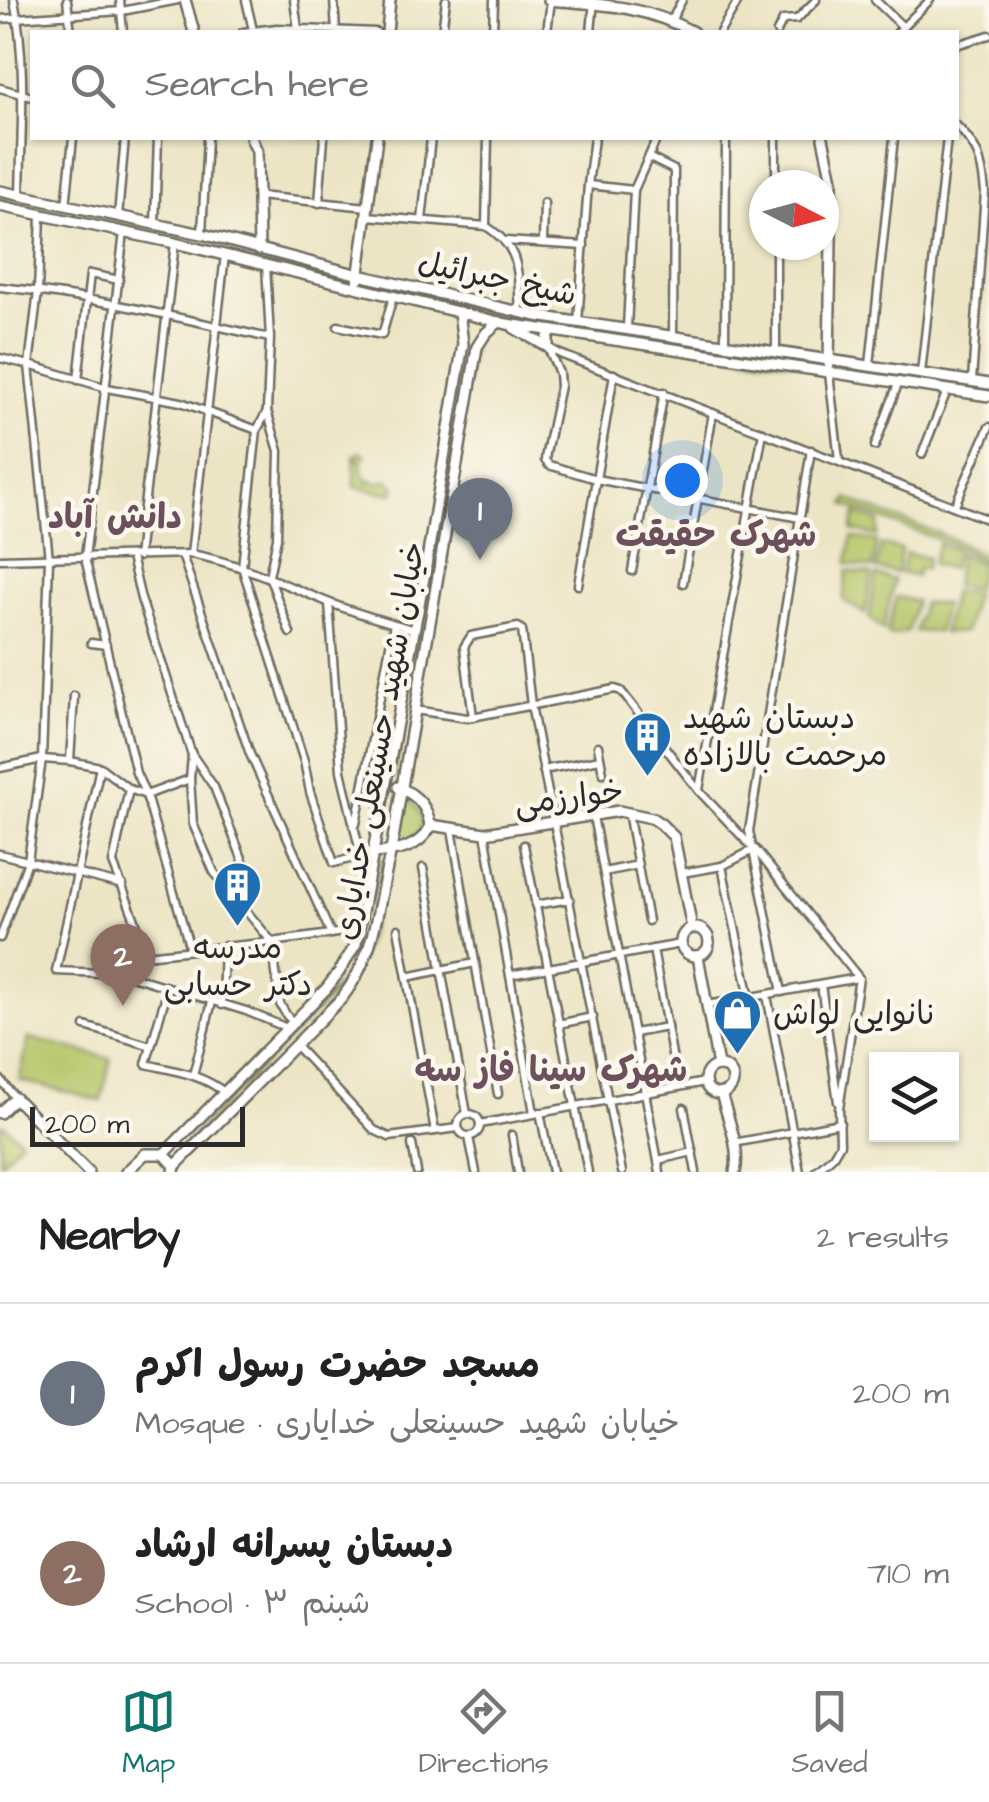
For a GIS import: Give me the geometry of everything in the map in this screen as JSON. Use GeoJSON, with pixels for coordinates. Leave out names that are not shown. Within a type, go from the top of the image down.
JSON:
{"type":"FeatureCollection","features":[{"type":"Feature","properties":{"kind":"street"},"geometry":{"type":"LineString","coordinates":[[14,0],[22,95],[20,196]]}},
{"type":"Feature","properties":{"kind":"street"},"geometry":{"type":"LineString","coordinates":[[67,0],[71,30]]}},
{"type":"Feature","properties":{"kind":"street"},"geometry":{"type":"LineString","coordinates":[[120,0],[123,30]]}},
{"type":"Feature","properties":{"kind":"street"},"geometry":{"type":"LineString","coordinates":[[0,19],[122,11],[181,0],[193,30]]}},
{"type":"Feature","properties":{"kind":"street"},"geometry":{"type":"LineString","coordinates":[[246,0],[252,30],[317,30]]}},
{"type":"Feature","properties":{"kind":"street"},"geometry":{"type":"LineString","coordinates":[[294,0],[298,29]]}},
{"type":"Feature","properties":{"kind":"street"},"geometry":{"type":"LineString","coordinates":[[334,0],[336,30]]}},
{"type":"Feature","properties":{"kind":"street"},"geometry":{"type":"LineString","coordinates":[[387,30],[390,0]]}},
{"type":"Feature","properties":{"kind":"street"},"geometry":{"type":"LineString","coordinates":[[442,30],[446,0]]}},
{"type":"Feature","properties":{"kind":"street"},"geometry":{"type":"LineString","coordinates":[[493,30],[494,0]]}},
{"type":"Feature","properties":{"kind":"street"},"geometry":{"type":"LineString","coordinates":[[547,30],[550,0],[637,9],[688,30]]}},
{"type":"Feature","properties":{"kind":"street"},"geometry":{"type":"LineString","coordinates":[[671,20],[682,0]]}},
{"type":"Feature","properties":{"kind":"street"},"geometry":{"type":"LineString","coordinates":[[721,30],[739,0]]}},
{"type":"Feature","properties":{"kind":"street"},"geometry":{"type":"LineString","coordinates":[[875,0],[900,30],[930,0]]}},
{"type":"Feature","properties":{"kind":"street"},"geometry":{"type":"LineString","coordinates":[[778,30],[783,20],[797,19],[814,1]]}},
{"type":"Feature","properties":{"kind":"street"},"geometry":{"type":"LineString","coordinates":[[591,30],[594,2]]}},
{"type":"Feature","properties":{"kind":"street"},"geometry":{"type":"LineString","coordinates":[[959,47],[989,34]]}},
{"type":"Feature","properties":{"kind":"street"},"geometry":{"type":"LineString","coordinates":[[0,88],[30,97]]}},
{"type":"Feature","properties":{"kind":"street"},"geometry":{"type":"LineString","coordinates":[[959,129],[978,150],[987,205],[972,382]]}},
{"type":"Feature","properties":{"kind":"street"},"geometry":{"type":"LineString","coordinates":[[66,206],[73,140]]}},
{"type":"Feature","properties":{"kind":"street"},"geometry":{"type":"LineString","coordinates":[[118,216],[125,140]]}},
{"type":"Feature","properties":{"kind":"street"},"geometry":{"type":"LineString","coordinates":[[155,224],[158,140]]}},
{"type":"Feature","properties":{"kind":"street"},"geometry":{"type":"LineString","coordinates":[[202,234],[207,140]]}},
{"type":"Feature","properties":{"kind":"street"},"geometry":{"type":"LineString","coordinates":[[252,140],[257,151],[260,250]]}},
{"type":"Feature","properties":{"kind":"street"},"geometry":{"type":"LineString","coordinates":[[319,203],[324,140]]}},
{"type":"Feature","properties":{"kind":"street"},"geometry":{"type":"LineString","coordinates":[[356,288],[376,140]]}},
{"type":"Feature","properties":{"kind":"street"},"geometry":{"type":"LineString","coordinates":[[422,220],[431,140]]}},
{"type":"Feature","properties":{"kind":"street"},"geometry":{"type":"LineString","coordinates":[[486,226],[488,140]]}},
{"type":"Feature","properties":{"kind":"street"},"geometry":{"type":"LineString","coordinates":[[578,322],[594,140]]}},
{"type":"Feature","properties":{"kind":"street"},"geometry":{"type":"LineString","coordinates":[[625,342],[634,190],[656,140]]}},
{"type":"Feature","properties":{"kind":"street"},"geometry":{"type":"LineString","coordinates":[[724,343],[726,140]]}},
{"type":"Feature","properties":{"kind":"street"},"geometry":{"type":"LineString","coordinates":[[776,140],[776,170]]}},
{"type":"Feature","properties":{"kind":"street"},"geometry":{"type":"LineString","coordinates":[[823,140],[832,180],[828,359],[838,460]]}},
{"type":"Feature","properties":{"kind":"street"},"geometry":{"type":"LineString","coordinates":[[870,365],[894,140]]}},
{"type":"Feature","properties":{"kind":"street"},"geometry":{"type":"LineString","coordinates":[[921,372],[947,140]]}},
{"type":"Feature","properties":{"kind":"street"},"geometry":{"type":"LineString","coordinates":[[650,158],[674,170],[673,336]]}},
{"type":"Feature","properties":{"kind":"street"},"geometry":{"type":"LineString","coordinates":[[588,185],[634,190]]}},
{"type":"Feature","properties":{"kind":"street","name":"شیخ جبرائیل"},"geometry":{"type":"LineString","coordinates":[[0,192],[202,234],[520,312],[989,384]]}},
{"type":"Feature","properties":{"kind":"street"},"geometry":{"type":"LineString","coordinates":[[258,196],[486,226],[511,248],[520,312]]}},
{"type":"Feature","properties":{"kind":"street"},"geometry":{"type":"LineString","coordinates":[[543,243],[544,203]]}},
{"type":"Feature","properties":{"kind":"street","name":"شیخ جبرائیل"},"geometry":{"type":"LineString","coordinates":[[0,206],[175,243],[503,323],[989,396]]}},
{"type":"Feature","properties":{"kind":"street"},"geometry":{"type":"LineString","coordinates":[[0,938],[28,861],[42,759],[49,559],[30,364],[41,215]]}},
{"type":"Feature","properties":{"kind":"street"},"geometry":{"type":"LineString","coordinates":[[124,232],[84,558],[136,773],[146,795],[190,950]]}},
{"type":"Feature","properties":{"kind":"street"},"geometry":{"type":"LineString","coordinates":[[504,241],[584,246]]}},
{"type":"Feature","properties":{"kind":"street"},"geometry":{"type":"LineString","coordinates":[[175,243],[134,557],[141,598],[192,755],[214,787],[251,881],[232,893]]}},
{"type":"Feature","properties":{"kind":"street"},"geometry":{"type":"LineString","coordinates":[[225,255],[208,413],[187,554],[250,754],[331,934]]}},
{"type":"Feature","properties":{"kind":"street"},"geometry":{"type":"LineString","coordinates":[[776,260],[776,351]]}},
{"type":"Feature","properties":{"kind":"street"},"geometry":{"type":"LineString","coordinates":[[266,266],[270,338],[267,411],[279,451],[278,538],[269,576],[290,634]]}},
{"type":"Feature","properties":{"kind":"street"},"geometry":{"type":"LineString","coordinates":[[78,380],[90,274],[119,280]]}},
{"type":"Feature","properties":{"kind":"street"},"geometry":{"type":"LineString","coordinates":[[0,287],[116,305],[270,338]]}},
{"type":"Feature","properties":{"kind":"street"},"geometry":{"type":"LineString","coordinates":[[338,326],[382,335],[393,297]]}},
{"type":"Feature","properties":{"kind":"street","name":"خیابان شهید حسینعلی خدایاری"},"geometry":{"type":"LineString","coordinates":[[126,1172],[146,1154],[164,1154],[291,1026],[340,972],[356,944],[463,344],[458,312]]}},
{"type":"Feature","properties":{"kind":"street"},"geometry":{"type":"LineString","coordinates":[[463,344],[476,348],[486,333],[503,323],[548,347],[614,374],[989,520]]}},
{"type":"Feature","properties":{"kind":"street"},"geometry":{"type":"LineString","coordinates":[[552,331],[548,347],[560,386],[545,460],[549,465],[596,479],[800,518]]}},
{"type":"Feature","properties":{"kind":"street","name":"خیابان شهید حسینعلی خدایاری"},"geometry":{"type":"LineString","coordinates":[[175,1169],[342,998],[365,961],[376,927],[390,851],[476,348]]}},
{"type":"Feature","properties":{"kind":"street"},"geometry":{"type":"LineString","coordinates":[[0,358],[107,388],[182,402],[257,430]]}},
{"type":"Feature","properties":{"kind":"street"},"geometry":{"type":"LineString","coordinates":[[578,585],[614,374]]}},
{"type":"Feature","properties":{"kind":"street"},"geometry":{"type":"LineString","coordinates":[[922,454],[947,391],[948,377]]}},
{"type":"Feature","properties":{"kind":"street"},"geometry":{"type":"LineString","coordinates":[[875,446],[898,384]]}},
{"type":"Feature","properties":{"kind":"street"},"geometry":{"type":"LineString","coordinates":[[632,571],[664,392]]}},
{"type":"Feature","properties":{"kind":"street"},"geometry":{"type":"LineString","coordinates":[[267,411],[257,430],[242,567],[334,863],[401,851],[428,832],[428,813],[419,799],[385,784]]}},
{"type":"Feature","properties":{"kind":"street"},"geometry":{"type":"LineString","coordinates":[[683,583],[713,413]]}},
{"type":"Feature","properties":{"kind":"street"},"geometry":{"type":"LineString","coordinates":[[954,506],[989,428]]}},
{"type":"Feature","properties":{"kind":"street"},"geometry":{"type":"LineString","coordinates":[[699,791],[763,432]]}},
{"type":"Feature","properties":{"kind":"street"},"geometry":{"type":"LineString","coordinates":[[782,992],[749,831],[811,450]]}},
{"type":"Feature","properties":{"kind":"street"},"geometry":{"type":"LineString","coordinates":[[0,558],[187,554],[218,559],[329,603],[414,630]]}},
{"type":"Feature","properties":{"kind":"street"},"geometry":{"type":"LineString","coordinates":[[329,603],[341,772],[362,856]]}},
{"type":"Feature","properties":{"kind":"street"},"geometry":{"type":"LineString","coordinates":[[355,830],[394,624]]}},
{"type":"Feature","properties":{"kind":"street"},"geometry":{"type":"LineString","coordinates":[[472,716],[466,641],[471,636],[514,627],[522,630],[531,705],[622,1172]]}},
{"type":"Feature","properties":{"kind":"street"},"geometry":{"type":"LineString","coordinates":[[91,643],[106,645]]}},
{"type":"Feature","properties":{"kind":"street"},"geometry":{"type":"LineString","coordinates":[[414,709],[472,716],[611,688],[621,692],[699,791],[754,850],[859,978],[839,1109]]}},
{"type":"Feature","properties":{"kind":"street"},"geometry":{"type":"LineString","coordinates":[[70,762],[74,696]]}},
{"type":"Feature","properties":{"kind":"street"},"geometry":{"type":"LineString","coordinates":[[598,746],[602,773]]}},
{"type":"Feature","properties":{"kind":"street"},"geometry":{"type":"LineString","coordinates":[[192,755],[193,824],[214,872],[272,942],[280,1004],[291,1026]]}},
{"type":"Feature","properties":{"kind":"street"},"geometry":{"type":"LineString","coordinates":[[0,768],[42,759],[70,762],[100,768],[129,789],[146,795],[190,778]]}},
{"type":"Feature","properties":{"kind":"street"},"geometry":{"type":"LineString","coordinates":[[543,770],[600,759]]}},
{"type":"Feature","properties":{"kind":"street"},"geometry":{"type":"LineString","coordinates":[[100,768],[56,971],[125,974],[291,1026]]}},
{"type":"Feature","properties":{"kind":"street"},"geometry":{"type":"LineString","coordinates":[[129,789],[113,864],[148,954]]}},
{"type":"Feature","properties":{"kind":"street"},"geometry":{"type":"LineString","coordinates":[[628,811],[648,921]]}},
{"type":"Feature","properties":{"kind":"street","name":"خوارزمی"},"geometry":{"type":"LineString","coordinates":[[430,825],[485,834],[628,811],[652,818],[674,837],[692,928]]}},
{"type":"Feature","properties":{"kind":"street"},"geometry":{"type":"LineString","coordinates":[[593,816],[660,1172]]}},
{"type":"Feature","properties":{"kind":"street"},"geometry":{"type":"LineString","coordinates":[[452,829],[498,1094]]}},
{"type":"Feature","properties":{"kind":"street"},"geometry":{"type":"LineString","coordinates":[[485,834],[537,1113],[552,1172]]}},
{"type":"Feature","properties":{"kind":"street"},"geometry":{"type":"LineString","coordinates":[[524,845],[588,1172]]}},
{"type":"Feature","properties":{"kind":"street"},"geometry":{"type":"LineString","coordinates":[[682,872],[722,866],[754,850]]}},
{"type":"Feature","properties":{"kind":"street"},"geometry":{"type":"LineString","coordinates":[[0,854],[123,885]]}},
{"type":"Feature","properties":{"kind":"street"},"geometry":{"type":"LineString","coordinates":[[604,872],[638,865]]}},
{"type":"Feature","properties":{"kind":"street"},"geometry":{"type":"LineString","coordinates":[[722,866],[750,998]]}},
{"type":"Feature","properties":{"kind":"street"},"geometry":{"type":"LineString","coordinates":[[423,868],[467,1114]]}},
{"type":"Feature","properties":{"kind":"street"},"geometry":{"type":"LineString","coordinates":[[536,905],[570,899]]}},
{"type":"Feature","properties":{"kind":"street"},"geometry":{"type":"LineString","coordinates":[[692,928],[705,932],[710,940],[708,950],[698,956],[686,954],[681,944],[684,932],[692,928]]}},
{"type":"Feature","properties":{"kind":"street"},"geometry":{"type":"LineString","coordinates":[[398,929],[435,1131]]}},
{"type":"Feature","properties":{"kind":"street"},"geometry":{"type":"LineString","coordinates":[[125,974],[125,957],[359,930]]}},
{"type":"Feature","properties":{"kind":"street"},"geometry":{"type":"LineString","coordinates":[[510,975],[681,944]]}},
{"type":"Feature","properties":{"kind":"street"},"geometry":{"type":"LineString","coordinates":[[194,1075],[217,1003],[224,946]]}},
{"type":"Feature","properties":{"kind":"street"},"geometry":{"type":"LineString","coordinates":[[654,949],[674,1066]]}},
{"type":"Feature","properties":{"kind":"street"},"geometry":{"type":"LineString","coordinates":[[698,956],[718,1066]]}},
{"type":"Feature","properties":{"kind":"street"},"geometry":{"type":"LineString","coordinates":[[407,977],[474,963]]}},
{"type":"Feature","properties":{"kind":"street"},"geometry":{"type":"LineString","coordinates":[[707,1005],[859,978]]}},
{"type":"Feature","properties":{"kind":"street"},"geometry":{"type":"LineString","coordinates":[[816,1172],[840,1144],[839,1109],[821,985]]}},
{"type":"Feature","properties":{"kind":"street"},"geometry":{"type":"LineString","coordinates":[[168,988],[146,1064],[194,1075],[225,1093]]}},
{"type":"Feature","properties":{"kind":"street"},"geometry":{"type":"LineString","coordinates":[[766,994],[800,1172]]}},
{"type":"Feature","properties":{"kind":"street"},"geometry":{"type":"LineString","coordinates":[[558,1024],[592,1017]]}},
{"type":"Feature","properties":{"kind":"street"},"geometry":{"type":"LineString","coordinates":[[85,1026],[151,1046]]}},
{"type":"Feature","properties":{"kind":"street"},"geometry":{"type":"LineString","coordinates":[[634,1033],[667,1027]]}},
{"type":"Feature","properties":{"kind":"street"},"geometry":{"type":"LineString","coordinates":[[296,1046],[374,1130],[389,1137],[458,1128]]}},
{"type":"Feature","properties":{"kind":"street"},"geometry":{"type":"LineString","coordinates":[[718,1066],[726,1068],[732,1076],[730,1088],[721,1093],[710,1090],[706,1082],[707,1074],[718,1066]]}},
{"type":"Feature","properties":{"kind":"street"},"geometry":{"type":"LineString","coordinates":[[0,1079],[88,1172]]}},
{"type":"Feature","properties":{"kind":"street"},"geometry":{"type":"LineString","coordinates":[[480,1124],[706,1082]]}},
{"type":"Feature","properties":{"kind":"street"},"geometry":{"type":"LineString","coordinates":[[721,1093],[738,1169]]}},
{"type":"Feature","properties":{"kind":"street"},"geometry":{"type":"LineString","coordinates":[[0,1113],[15,1098]]}},
{"type":"Feature","properties":{"kind":"street"},"geometry":{"type":"LineString","coordinates":[[684,1108],[696,1172]]}},
{"type":"Feature","properties":{"kind":"street"},"geometry":{"type":"LineString","coordinates":[[467,1114],[474,1115],[480,1124],[476,1134],[469,1137],[458,1128],[458,1121],[467,1114]]}},
{"type":"Feature","properties":{"kind":"street"},"geometry":{"type":"LineString","coordinates":[[734,1143],[840,1123]]}},
{"type":"Feature","properties":{"kind":"street"},"geometry":{"type":"LineString","coordinates":[[512,1135],[518,1172]]}},
{"type":"Feature","properties":{"kind":"street"},"geometry":{"type":"LineString","coordinates":[[469,1137],[476,1172]]}},
{"type":"Feature","properties":{"kind":"street"},"geometry":{"type":"LineString","coordinates":[[412,1144],[417,1172]]}},
{"type":"Feature","properties":{"kind":"street"},"geometry":{"type":"LineString","coordinates":[[658,1160],[692,1152]]}},
{"type":"Feature","properties":{"kind":"street"},"geometry":{"type":"LineString","coordinates":[[164,1154],[175,1169]]}},
{"type":"Feature","properties":{"kind":"green space"},"geometry":{"type":"Polygon","coordinates":[[[0,196],[187,237],[349,279],[0,201],[0,196]]]}},
{"type":"Feature","properties":{"kind":"green space"},"geometry":{"type":"Polygon","coordinates":[[[370,284],[409,290],[501,315],[620,332],[590,332],[500,318],[370,284]]]}},
{"type":"Feature","properties":{"kind":"green space"},"geometry":{"type":"Polygon","coordinates":[[[639,339],[676,341],[813,363],[810,365],[639,339]]]}},
{"type":"Feature","properties":{"kind":"green space"},"geometry":{"type":"Polygon","coordinates":[[[468,348],[471,350],[394,777],[392,772],[468,348]]]}},
{"type":"Feature","properties":{"kind":"green space"},"geometry":{"type":"Polygon","coordinates":[[[356,455],[366,455],[362,468],[367,484],[369,480],[379,483],[388,479],[395,488],[392,494],[355,487],[354,456],[359,462],[356,455]]]}},
{"type":"Feature","properties":{"kind":"green space"},"geometry":{"type":"Polygon","coordinates":[[[848,498],[955,540],[989,559],[989,565],[956,546],[845,505],[848,498]]]}},
{"type":"Feature","properties":{"kind":"green space"},"geometry":{"type":"Polygon","coordinates":[[[856,513],[879,522],[877,536],[852,530],[856,513]]]}},
{"type":"Feature","properties":{"kind":"green space"},"geometry":{"type":"Polygon","coordinates":[[[852,537],[877,541],[873,568],[847,564],[852,537]]]}},
{"type":"Feature","properties":{"kind":"green space"},"geometry":{"type":"Polygon","coordinates":[[[938,544],[957,550],[952,569],[932,564],[938,544]]]}},
{"type":"Feature","properties":{"kind":"green space"},"geometry":{"type":"Polygon","coordinates":[[[881,545],[901,549],[897,573],[876,569],[881,545]]]}},
{"type":"Feature","properties":{"kind":"green space"},"geometry":{"type":"Polygon","coordinates":[[[906,553],[928,558],[925,569],[918,568],[916,577],[901,573],[906,553]]]}},
{"type":"Feature","properties":{"kind":"green space"},"geometry":{"type":"Polygon","coordinates":[[[960,553],[981,564],[975,589],[954,586],[960,553]]]}},
{"type":"Feature","properties":{"kind":"green space"},"geometry":{"type":"Polygon","coordinates":[[[847,571],[872,574],[865,614],[843,600],[847,571]]]}},
{"type":"Feature","properties":{"kind":"green space"},"geometry":{"type":"Polygon","coordinates":[[[876,575],[894,580],[883,630],[869,618],[876,575]]]}},
{"type":"Feature","properties":{"kind":"green space"},"geometry":{"type":"Polygon","coordinates":[[[953,591],[975,594],[965,632],[943,633],[953,591]]]}},
{"type":"Feature","properties":{"kind":"green space"},"geometry":{"type":"Polygon","coordinates":[[[896,597],[916,601],[908,631],[891,636],[887,633],[896,597]]]}},
{"type":"Feature","properties":{"kind":"green space"},"geometry":{"type":"Polygon","coordinates":[[[923,603],[944,604],[938,632],[915,631],[923,603]]]}},
{"type":"Feature","properties":{"kind":"green space"},"geometry":{"type":"Polygon","coordinates":[[[406,797],[419,811],[422,824],[414,837],[398,845],[406,797]]]}},
{"type":"Feature","properties":{"kind":"green space"},"geometry":{"type":"Polygon","coordinates":[[[382,858],[379,890],[366,940],[382,858]]]}},
{"type":"Feature","properties":{"kind":"green space"},"geometry":{"type":"Polygon","coordinates":[[[365,944],[351,976],[179,1151],[349,974],[365,944]]]}},
{"type":"Feature","properties":{"kind":"green space"},"geometry":{"type":"Polygon","coordinates":[[[29,1038],[111,1059],[101,1101],[19,1080],[29,1038]]]}},
{"type":"Feature","properties":{"kind":"green space"},"geometry":{"type":"Polygon","coordinates":[[[3,1124],[21,1140],[0,1163],[0,1128],[3,1124]]]}},
{"type":"Feature","properties":{"kind":"place","name":"مسجد حضرت رسول اکرم"},"geometry":{"type":"Point","coordinates":[480,560]}},
{"type":"Feature","properties":{"kind":"place","name":"دبستان شهید مرحمت بالازاده"},"geometry":{"type":"Point","coordinates":[648,778]}},
{"type":"Feature","properties":{"kind":"place","name":"مدرسه دکتر حسابی"},"geometry":{"type":"Point","coordinates":[238,928]}},
{"type":"Feature","properties":{"kind":"place","name":"دبستان پسرانه ارشاد"},"geometry":{"type":"Point","coordinates":[123,1006]}},
{"type":"Feature","properties":{"kind":"place","name":"نانوایی لواش"},"geometry":{"type":"Point","coordinates":[738,1056]}},
{"type":"Feature","properties":{"kind":"district","name":"دانش آباد"},"geometry":{"type":"Point","coordinates":[115,517]}},
{"type":"Feature","properties":{"kind":"district","name":"شهرک حقیقت"},"geometry":{"type":"Point","coordinates":[716,535]}},
{"type":"Feature","properties":{"kind":"district","name":"شهرک سینا فاز سه"},"geometry":{"type":"Point","coordinates":[551,1070]}}]}
